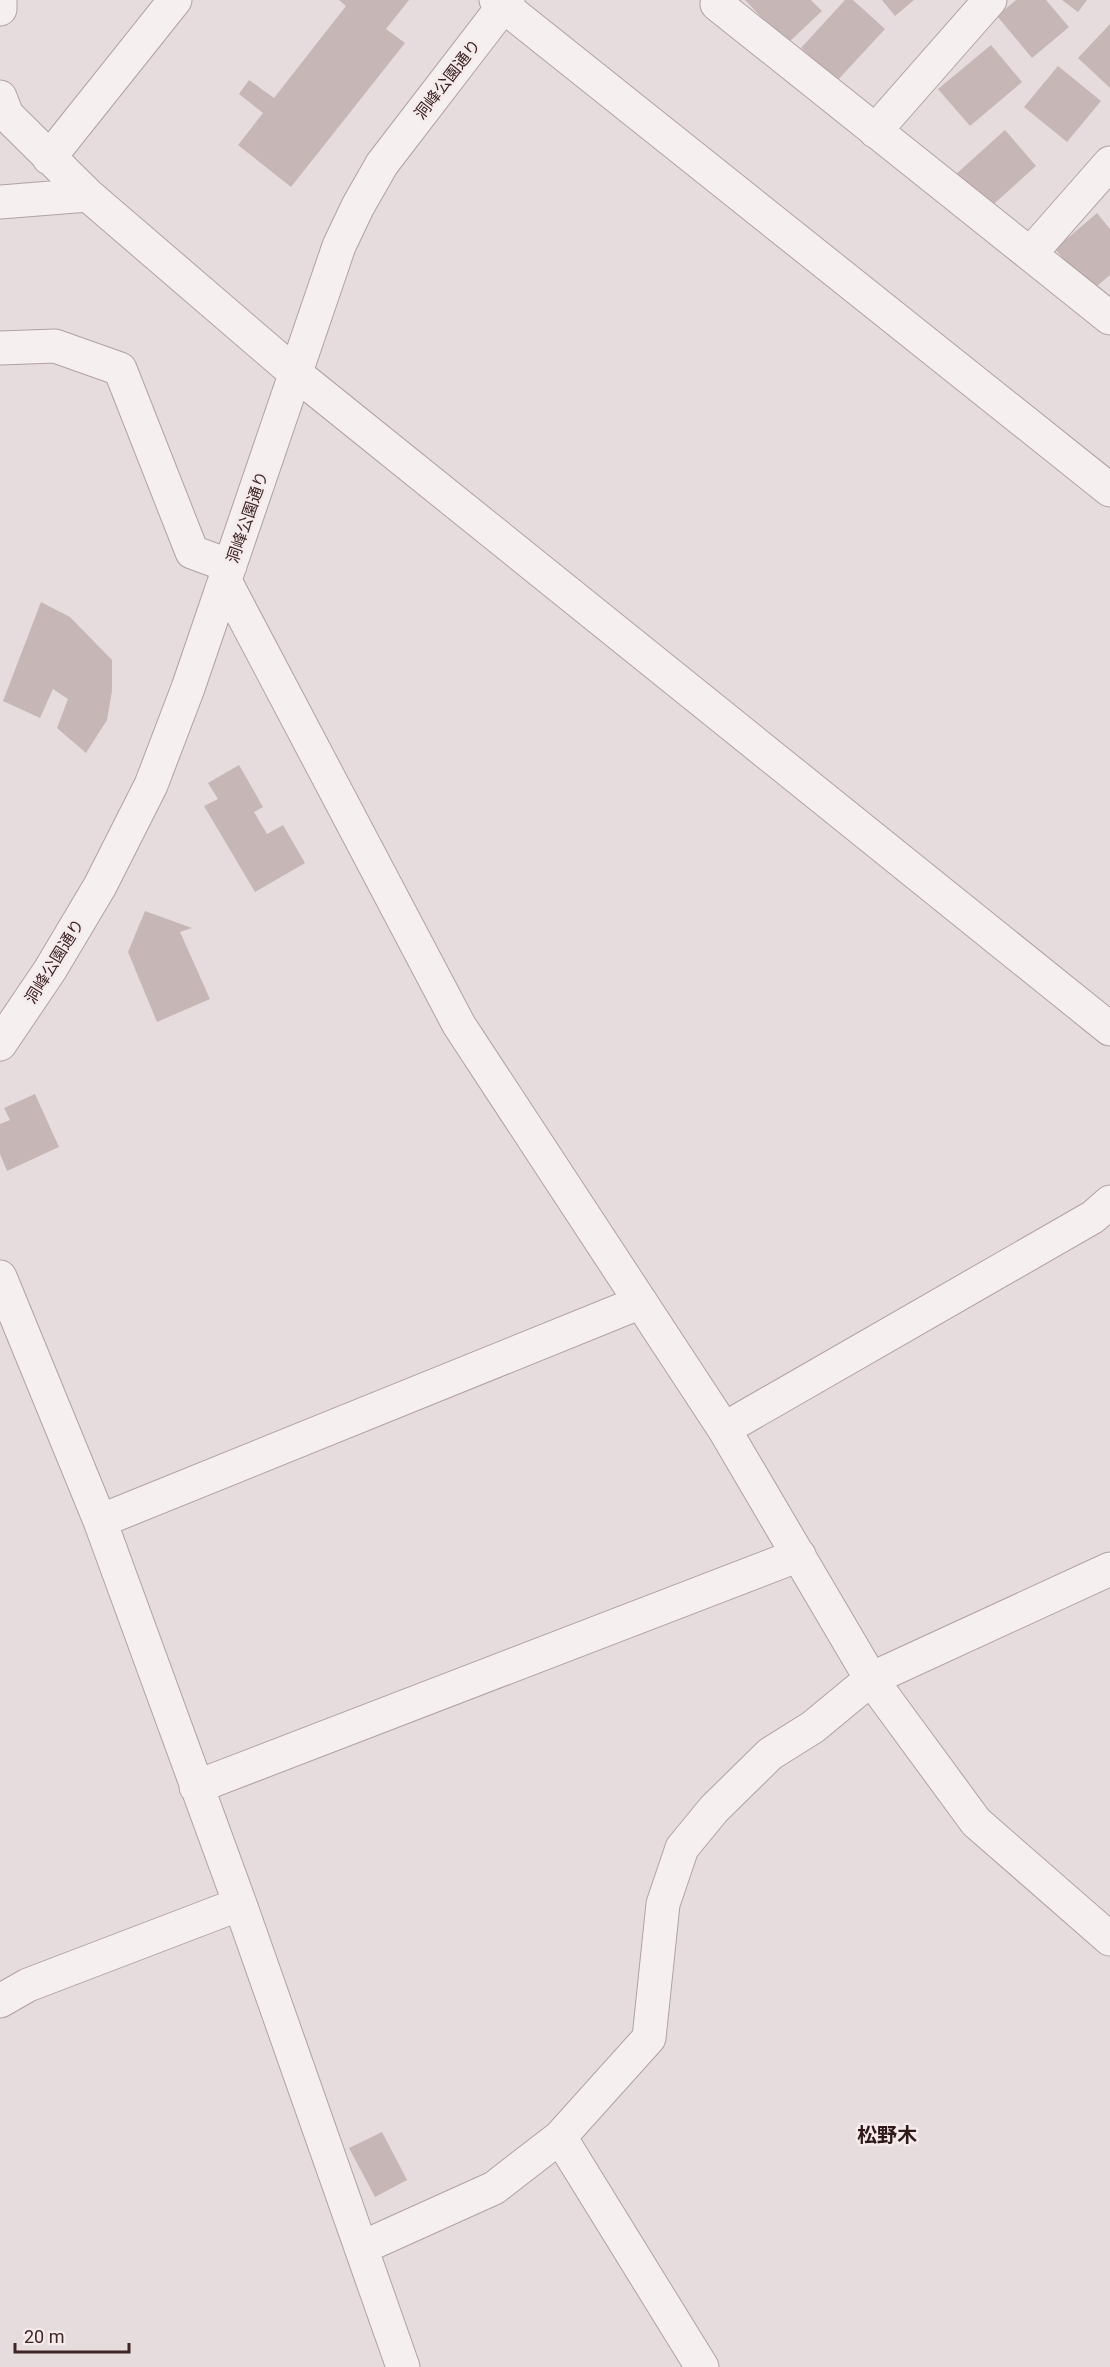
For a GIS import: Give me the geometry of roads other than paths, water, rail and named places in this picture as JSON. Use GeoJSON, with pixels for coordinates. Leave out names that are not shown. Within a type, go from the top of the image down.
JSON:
{"type":"FeatureCollection","features":[{"type":"Feature","properties":{"kind":"street"},"geometry":{"type":"LineString","coordinates":[[0,0],[0,9]]}},
{"type":"Feature","properties":{"kind":"street"},"geometry":{"type":"LineString","coordinates":[[49,158],[175,0]]}},
{"type":"Feature","properties":{"kind":"street"},"geometry":{"type":"LineString","coordinates":[[720,0],[717,4],[1110,318]]}},
{"type":"Feature","properties":{"kind":"street"},"geometry":{"type":"LineString","coordinates":[[875,130],[990,0]]}},
{"type":"Feature","properties":{"kind":"street"},"geometry":{"type":"LineString","coordinates":[[502,2],[1106,479]]}},
{"type":"Feature","properties":{"kind":"street","name":"洞峰公園通り"},"geometry":{"type":"LineString","coordinates":[[0,1044],[50,970],[100,886],[151,785],[188,688],[339,246],[358,206],[382,164],[502,2]]}},
{"type":"Feature","properties":{"kind":"street"},"geometry":{"type":"LineString","coordinates":[[0,97],[7,116],[88,195],[296,372],[1110,1029]]}},
{"type":"Feature","properties":{"kind":"street"},"geometry":{"type":"LineString","coordinates":[[1030,254],[1110,164]]}},
{"type":"Feature","properties":{"kind":"street"},"geometry":{"type":"LineString","coordinates":[[0,202],[88,195]]}},
{"type":"Feature","properties":{"kind":"street"},"geometry":{"type":"LineString","coordinates":[[0,348],[55,346],[120,369],[192,552],[227,573],[459,1025],[724,1429],[871,1679],[976,1822],[1110,1939]]}},
{"type":"Feature","properties":{"kind":"street"},"geometry":{"type":"LineString","coordinates":[[724,1429],[1094,1217],[1110,1202]]}},
{"type":"Feature","properties":{"kind":"street"},"geometry":{"type":"LineString","coordinates":[[0,1277],[100,1521],[240,1904],[404,2367]]}},
{"type":"Feature","properties":{"kind":"street"},"geometry":{"type":"LineString","coordinates":[[100,1521],[641,1302]]}},
{"type":"Feature","properties":{"kind":"street"},"geometry":{"type":"LineString","coordinates":[[196,1787],[798,1555]]}},
{"type":"Feature","properties":{"kind":"street"},"geometry":{"type":"LineString","coordinates":[[361,2248],[494,2188],[560,2137],[649,2038],[663,1904],[682,1848],[714,1809],[770,1754],[813,1727],[871,1679],[1110,1569]]}},
{"type":"Feature","properties":{"kind":"street"},"geometry":{"type":"LineString","coordinates":[[0,2001],[28,1985],[240,1904]]}},
{"type":"Feature","properties":{"kind":"street"},"geometry":{"type":"LineString","coordinates":[[560,2137],[702,2367]]}},
{"type":"Feature","properties":{"kind":"district","name":"松野木"},"geometry":{"type":"Point","coordinates":[887,2135]}}]}
